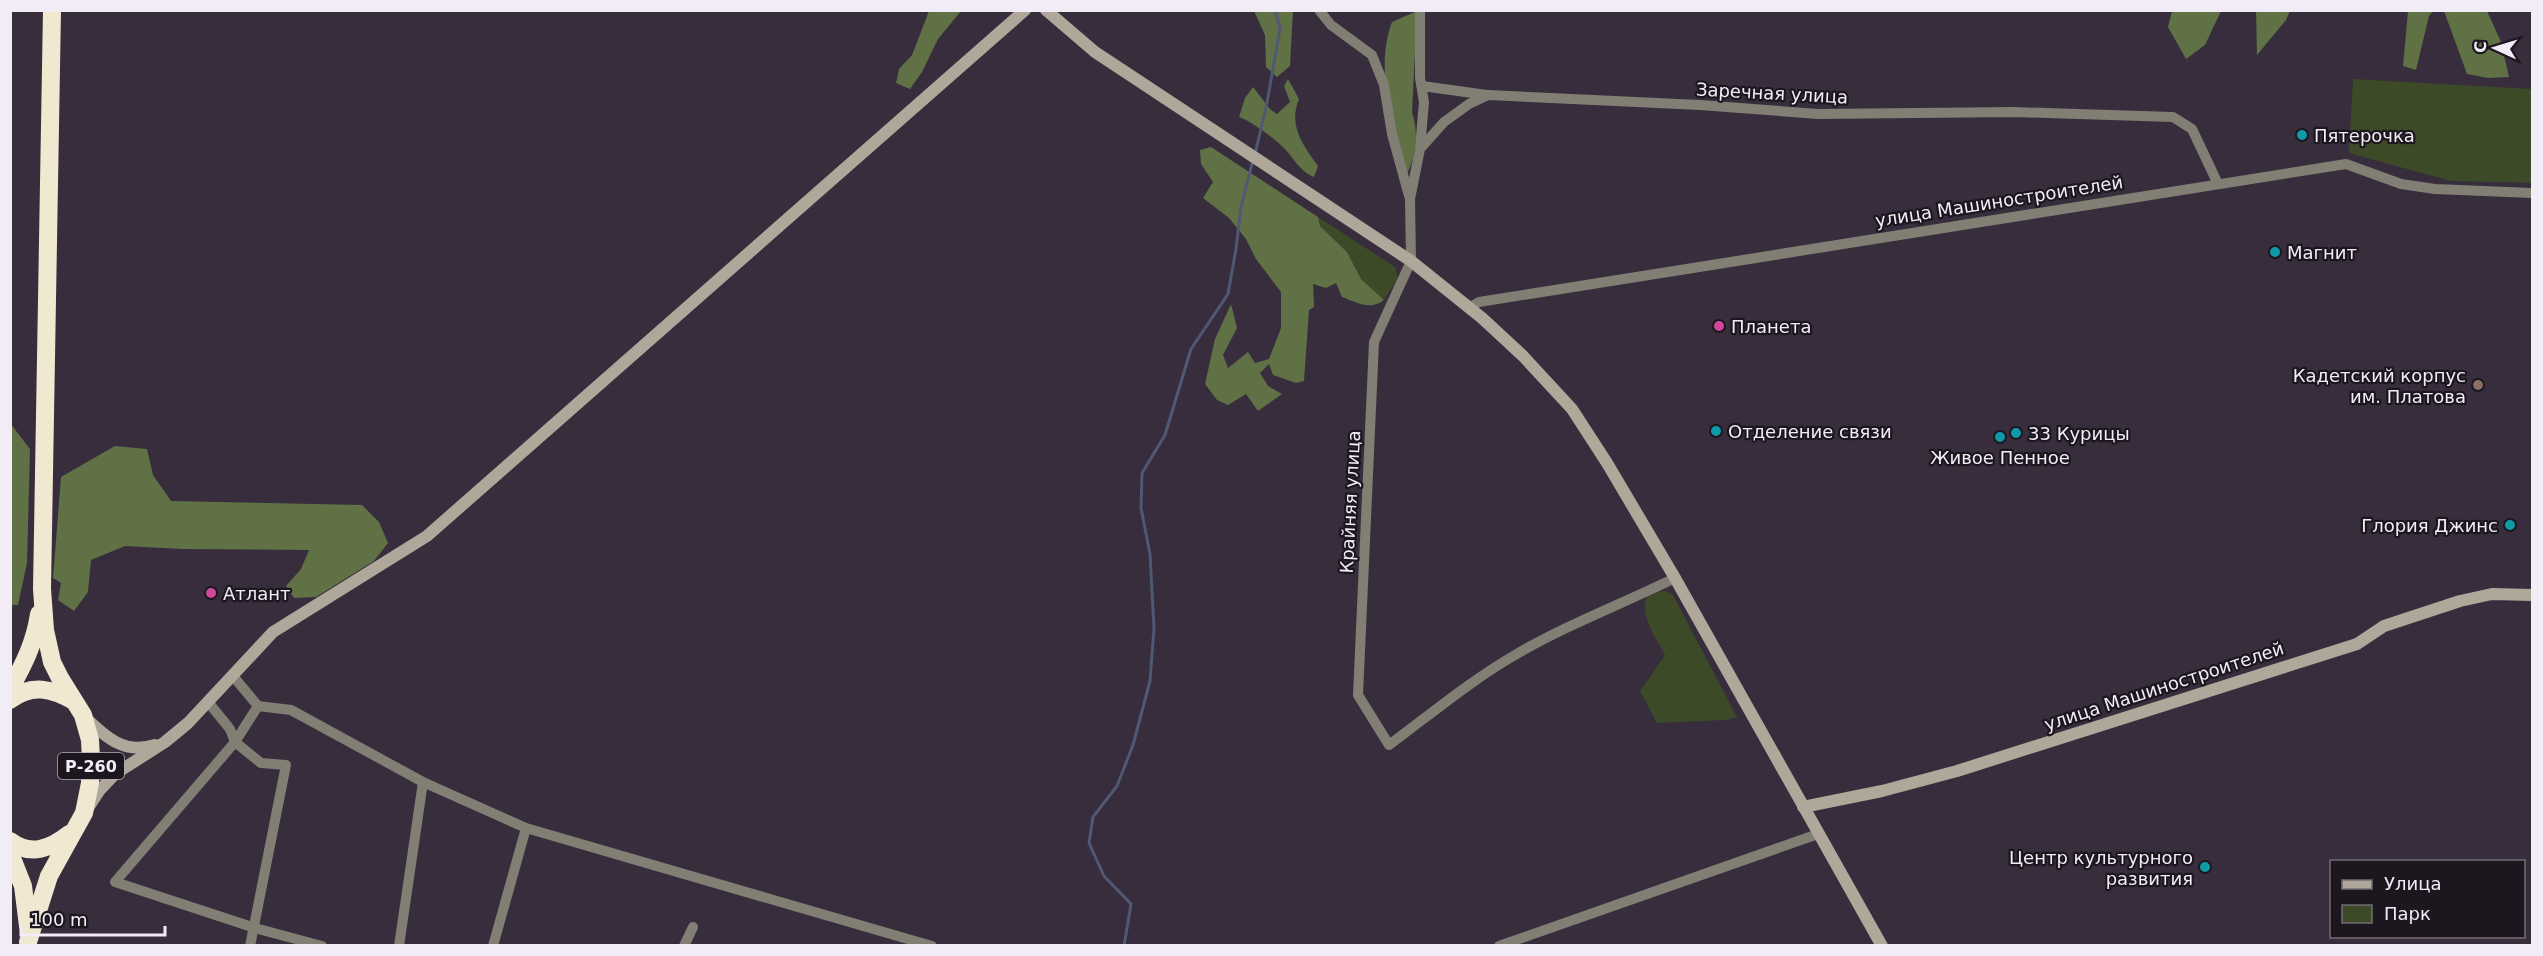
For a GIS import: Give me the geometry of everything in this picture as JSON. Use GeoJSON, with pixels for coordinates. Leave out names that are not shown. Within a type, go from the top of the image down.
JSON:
{"type":"FeatureCollection","features":[{"type":"Feature","properties":{"kind":"highway","name":"Р-260"},"geometry":{"type":"LineString","coordinates":[[28,944],[49,876],[84,813],[90,783],[91,760],[90,740],[78,708],[52,662],[45,630],[42,588],[52,10]]}},
{"type":"Feature","properties":{"kind":"highway","name":"Р-260"},"geometry":{"type":"LineString","coordinates":[[10,689],[33,644],[42,588]]}},
{"type":"Feature","properties":{"kind":"highway"},"geometry":{"type":"LineString","coordinates":[[10,700],[22,692],[49,689],[78,708]]}},
{"type":"Feature","properties":{"kind":"highway","name":"Р-260"},"geometry":{"type":"LineString","coordinates":[[10,841],[27,849],[41,850],[56,845],[73,831]]}},
{"type":"Feature","properties":{"kind":"highway","name":"Р-260"},"geometry":{"type":"LineString","coordinates":[[10,853],[24,893],[28,944]]}},
{"type":"Feature","properties":{"kind":"street"},"geometry":{"type":"LineString","coordinates":[[84,813],[99,791],[115,774],[165,742],[188,723],[273,632],[427,536],[826,188],[1025,10]]}},
{"type":"Feature","properties":{"kind":"street"},"geometry":{"type":"LineString","coordinates":[[1046,10],[1095,52],[1411,261],[1470,307],[1523,356],[1572,409],[1675,578],[1882,945]]}},
{"type":"Feature","properties":{"kind":"street"},"geometry":{"type":"LineString","coordinates":[[1319,10],[1331,25],[1372,55],[1384,85],[1392,134],[1410,199]]}},
{"type":"Feature","properties":{"kind":"street"},"geometry":{"type":"LineString","coordinates":[[1411,261],[1410,199],[1420,149],[1424,102],[1420,10]]}},
{"type":"Feature","properties":{"kind":"street","name":"Заречная улица"},"geometry":{"type":"LineString","coordinates":[[1422,86],[1488,95],[1700,105],[1818,114],[2014,112],[2173,117],[2192,129],[2218,184]]}},
{"type":"Feature","properties":{"kind":"street"},"geometry":{"type":"LineString","coordinates":[[1420,149],[1436,129],[1447,120],[1469,104],[1488,95]]}},
{"type":"Feature","properties":{"kind":"street","name":"улица Машиностроителей"},"geometry":{"type":"LineString","coordinates":[[1470,307],[1479,302],[2346,164],[2401,184],[2435,189],[2532,193]]}},
{"type":"Feature","properties":{"kind":"street","name":"Крайняя улица"},"geometry":{"type":"LineString","coordinates":[[1411,261],[1374,342],[1373,354],[1358,695],[1389,745],[1468,683],[1513,655],[1551,634],[1675,578]]}},
{"type":"Feature","properties":{"kind":"street","name":"улица Машиностроителей"},"geometry":{"type":"LineString","coordinates":[[1803,807],[1882,791],[1966,768],[2357,644],[2384,626],[2460,601],[2492,594],[2532,595]]}},
{"type":"Feature","properties":{"kind":"street"},"geometry":{"type":"LineString","coordinates":[[233,676],[258,706],[291,710],[423,782],[526,828],[933,945]]}},
{"type":"Feature","properties":{"kind":"street"},"geometry":{"type":"LineString","coordinates":[[208,702],[230,729],[236,742],[261,763],[286,765],[250,945]]}},
{"type":"Feature","properties":{"kind":"street"},"geometry":{"type":"LineString","coordinates":[[258,706],[236,742],[116,882],[255,928],[322,945]]}},
{"type":"Feature","properties":{"kind":"street"},"geometry":{"type":"LineString","coordinates":[[78,708],[101,734],[113,742],[133,749],[147,748],[165,742]]}},
{"type":"Feature","properties":{"kind":"street"},"geometry":{"type":"LineString","coordinates":[[399,945],[423,782]]}},
{"type":"Feature","properties":{"kind":"street"},"geometry":{"type":"LineString","coordinates":[[493,945],[526,828]]}},
{"type":"Feature","properties":{"kind":"street"},"geometry":{"type":"LineString","coordinates":[[1499,945],[1818,834]]}},
{"type":"Feature","properties":{"kind":"street"},"geometry":{"type":"LineString","coordinates":[[684,945],[693,927]]}},
{"type":"Feature","properties":{"kind":"green space"},"geometry":{"type":"Polygon","coordinates":[[[929,11],[961,11],[938,39],[922,72],[910,89],[896,83],[899,69],[912,55],[929,11]]]}},
{"type":"Feature","properties":{"kind":"green space"},"geometry":{"type":"Polygon","coordinates":[[[1254,11],[1293,11],[1290,66],[1277,77],[1266,67],[1265,35],[1254,11]]]}},
{"type":"Feature","properties":{"kind":"green space"},"geometry":{"type":"Polygon","coordinates":[[[1417,11],[1412,113],[1416,144],[1407,174],[1391,118],[1385,79],[1385,59],[1392,22],[1417,11]]]}},
{"type":"Feature","properties":{"kind":"green space"},"geometry":{"type":"Polygon","coordinates":[[[2172,11],[2221,11],[2205,45],[2186,59],[2168,27],[2172,11]]]}},
{"type":"Feature","properties":{"kind":"green space"},"geometry":{"type":"Polygon","coordinates":[[[2256,11],[2290,11],[2286,20],[2257,55],[2256,11]]]}},
{"type":"Feature","properties":{"kind":"green space"},"geometry":{"type":"Polygon","coordinates":[[[2408,11],[2433,11],[2429,16],[2416,70],[2403,66],[2408,11]]]}},
{"type":"Feature","properties":{"kind":"green space"},"geometry":{"type":"Polygon","coordinates":[[[2444,11],[2487,11],[2501,42],[2509,77],[2488,78],[2467,74],[2444,11]]]}},
{"type":"Feature","properties":{"kind":"green space"},"geometry":{"type":"Polygon","coordinates":[[[1288,79],[1299,99],[1295,118],[1296,127],[1318,166],[1314,177],[1300,168],[1283,147],[1273,139],[1239,117],[1245,98],[1253,87],[1270,109],[1277,114],[1290,102],[1284,86],[1288,79]]]}},
{"type":"Feature","properties":{"kind":"green space"},"geometry":{"type":"Polygon","coordinates":[[[2353,79],[2532,89],[2532,183],[2451,181],[2349,153],[2353,79]]]}},
{"type":"Feature","properties":{"kind":"green space"},"geometry":{"type":"Polygon","coordinates":[[[1211,147],[1318,217],[1320,226],[1347,252],[1361,279],[1384,300],[1374,305],[1363,304],[1342,297],[1336,283],[1326,288],[1313,284],[1314,307],[1309,310],[1304,381],[1296,383],[1273,375],[1269,364],[1260,373],[1268,386],[1282,394],[1258,411],[1246,394],[1228,405],[1217,400],[1205,384],[1215,339],[1231,304],[1237,328],[1223,355],[1228,368],[1248,352],[1255,363],[1269,359],[1281,328],[1281,292],[1256,259],[1246,239],[1229,218],[1203,198],[1213,182],[1201,164],[1200,150],[1211,147]]]}},
{"type":"Feature","properties":{"kind":"green space"},"geometry":{"type":"Polygon","coordinates":[[[1318,217],[1395,267],[1398,278],[1384,300],[1361,279],[1347,252],[1320,226],[1318,217]]]}},
{"type":"Feature","properties":{"kind":"green space"},"geometry":{"type":"Polygon","coordinates":[[[10,423],[30,449],[27,563],[18,605],[10,605],[10,423]]]}},
{"type":"Feature","properties":{"kind":"green space"},"geometry":{"type":"Polygon","coordinates":[[[115,446],[147,449],[153,475],[171,501],[362,505],[379,522],[388,543],[374,561],[316,597],[294,598],[286,586],[301,569],[309,550],[125,546],[91,560],[88,592],[74,611],[58,600],[61,583],[53,578],[61,477],[115,446]]]}},
{"type":"Feature","properties":{"kind":"green space"},"geometry":{"type":"Polygon","coordinates":[[[1666,591],[1673,595],[1737,717],[1725,720],[1657,723],[1640,691],[1665,655],[1647,619],[1645,604],[1647,597],[1666,591]]]}},
{"type":"Feature","properties":{"kind":"waterway"},"geometry":{"type":"LineString","coordinates":[[1255,154],[1267,103],[1280,28],[1275,10]]}},
{"type":"Feature","properties":{"kind":"waterway"},"geometry":{"type":"LineString","coordinates":[[1124,946],[1131,904],[1104,876],[1089,843],[1093,817],[1117,786],[1133,745],[1150,681],[1154,628],[1150,554],[1141,508],[1142,473],[1165,435],[1191,349],[1228,294],[1241,207],[1253,160]]}},
{"type":"Feature","properties":{"kind":"place","name":"Пятерочка"},"geometry":{"type":"Point","coordinates":[2302,135]}},
{"type":"Feature","properties":{"kind":"place","name":"Магнит"},"geometry":{"type":"Point","coordinates":[2275,252]}},
{"type":"Feature","properties":{"kind":"place","name":"Планета"},"geometry":{"type":"Point","coordinates":[1719,326]}},
{"type":"Feature","properties":{"kind":"place","name":"Кадетский корпус им. Платова"},"geometry":{"type":"Point","coordinates":[2478,385]}},
{"type":"Feature","properties":{"kind":"place","name":"Отделение связи"},"geometry":{"type":"Point","coordinates":[1716,431]}},
{"type":"Feature","properties":{"kind":"place","name":"33 Курицы"},"geometry":{"type":"Point","coordinates":[2016,433]}},
{"type":"Feature","properties":{"kind":"place","name":"Живое Пенное"},"geometry":{"type":"Point","coordinates":[2000,437]}},
{"type":"Feature","properties":{"kind":"place","name":"Глория Джинс"},"geometry":{"type":"Point","coordinates":[2510,525]}},
{"type":"Feature","properties":{"kind":"place","name":"Атлант"},"geometry":{"type":"Point","coordinates":[211,593]}},
{"type":"Feature","properties":{"kind":"place","name":"Центр культурного развития"},"geometry":{"type":"Point","coordinates":[2205,867]}}]}
